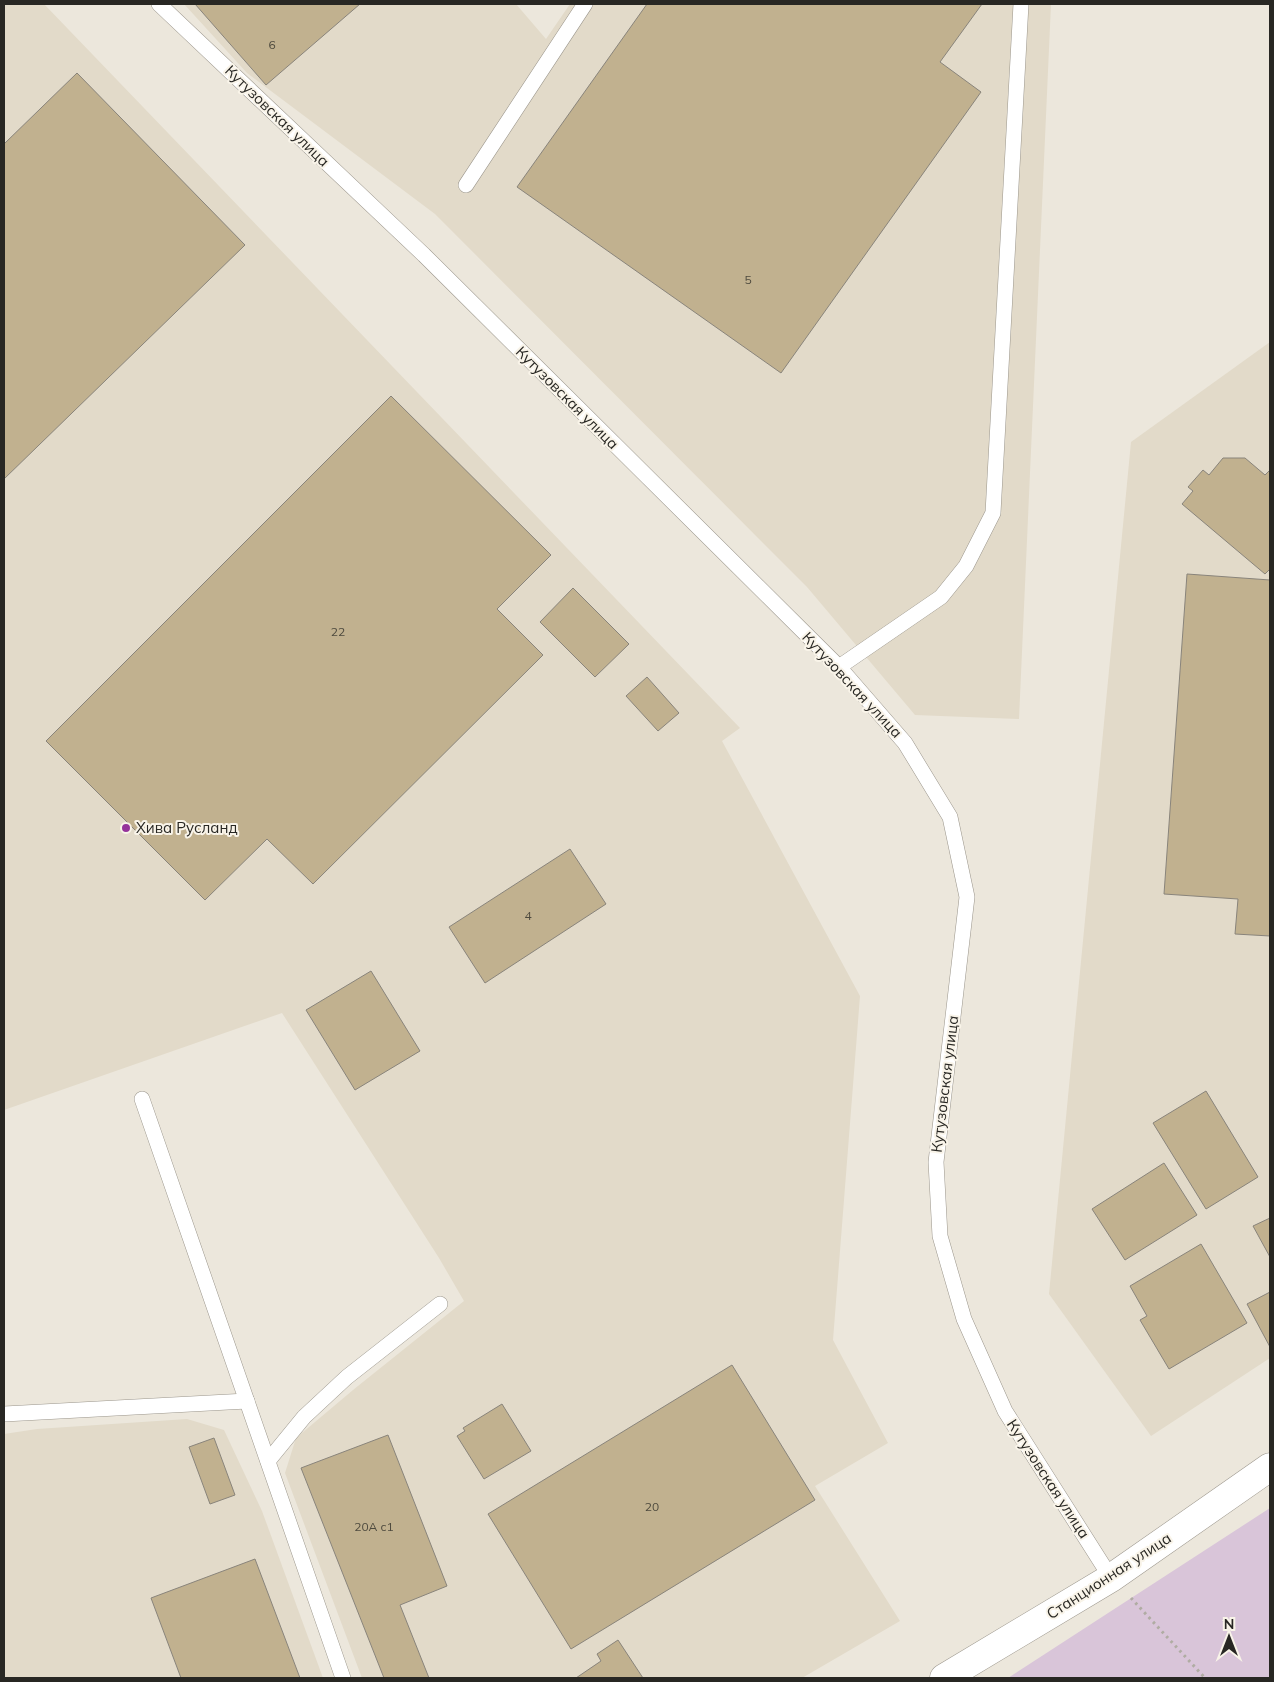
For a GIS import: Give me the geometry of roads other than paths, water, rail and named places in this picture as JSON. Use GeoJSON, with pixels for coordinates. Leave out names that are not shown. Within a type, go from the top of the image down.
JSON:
{"type":"FeatureCollection","features":[{"type":"Feature","properties":{"kind":"street","name":"Станционная улица"},"geometry":{"type":"LineString","coordinates":[[944,1678],[1112,1578],[1270,1467]]}},
{"type":"Feature","properties":{"kind":"lane","name":"Кутузовская улица"},"geometry":{"type":"LineString","coordinates":[[159,4],[424,255],[839,668],[905,743],[950,816],[967,897],[936,1162],[940,1236],[964,1319],[1005,1411],[1112,1578]]}},
{"type":"Feature","properties":{"kind":"lane"},"geometry":{"type":"LineString","coordinates":[[466,185],[585,4]]}},
{"type":"Feature","properties":{"kind":"lane"},"geometry":{"type":"LineString","coordinates":[[839,668],[941,597],[966,566],[993,513],[1021,4]]}},
{"type":"Feature","properties":{"kind":"lane"},"geometry":{"type":"LineString","coordinates":[[142,1099],[343,1678]]}},
{"type":"Feature","properties":{"kind":"lane"},"geometry":{"type":"LineString","coordinates":[[268,1461],[304,1417],[340,1384],[440,1304]]}},
{"type":"Feature","properties":{"kind":"lane"},"geometry":{"type":"LineString","coordinates":[[4,1414],[247,1401]]}},
{"type":"Feature","properties":{"kind":"place","name":"Хива Русланд"},"geometry":{"type":"Point","coordinates":[126,828]}}]}
